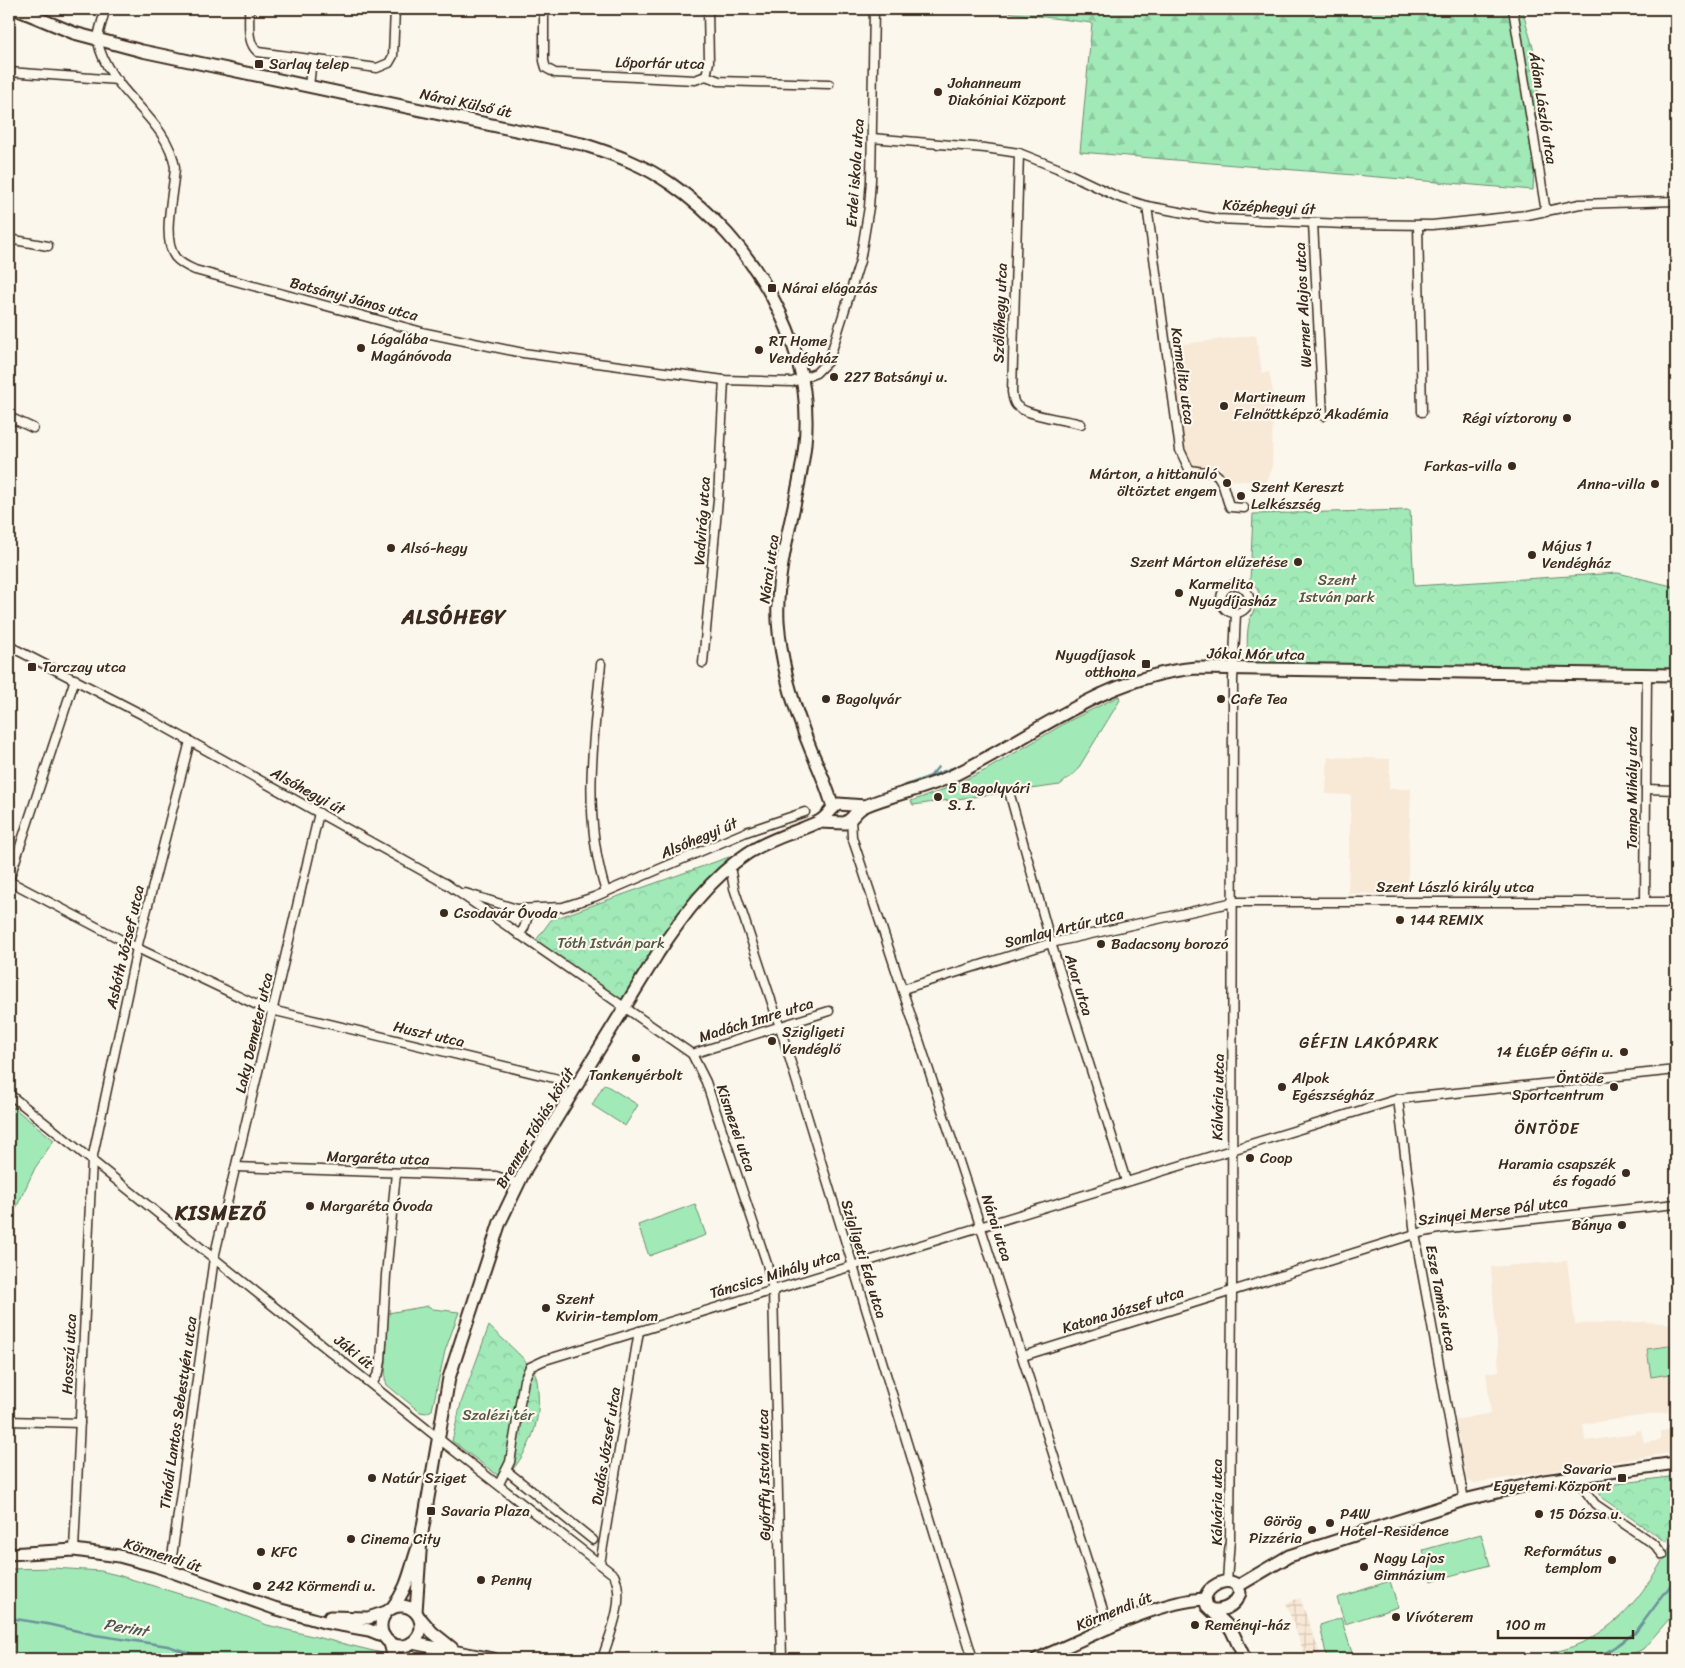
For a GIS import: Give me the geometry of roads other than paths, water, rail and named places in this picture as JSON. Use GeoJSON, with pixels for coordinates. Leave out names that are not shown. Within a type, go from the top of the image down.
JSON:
{"type":"FeatureCollection","features":[{"type":"Feature","properties":{"kind":"street","name":"Nárai Külső út"},"geometry":{"type":"LineString","coordinates":[[16,9],[50,24],[98,40],[559,138],[604,151],[651,172],[706,212],[738,244],[778,309],[795,354],[801,380]]}},
{"type":"Feature","properties":{"kind":"street"},"geometry":{"type":"LineString","coordinates":[[98,40],[104,21],[105,9]]}},
{"type":"Feature","properties":{"kind":"street"},"geometry":{"type":"LineString","coordinates":[[249,9],[250,42],[253,48],[265,55],[377,68],[389,63],[393,56],[395,9]]}},
{"type":"Feature","properties":{"kind":"street","name":"Lőportár utca"},"geometry":{"type":"LineString","coordinates":[[544,9],[544,61],[546,68],[550,71],[563,74],[695,80],[706,76],[719,81],[829,84]]}},
{"type":"Feature","properties":{"kind":"street"},"geometry":{"type":"LineString","coordinates":[[706,76],[709,62],[708,9]]}},
{"type":"Feature","properties":{"kind":"street","name":"Erdei iskola utca"},"geometry":{"type":"LineString","coordinates":[[801,380],[816,373],[829,360],[860,261],[869,207],[874,9]]}},
{"type":"Feature","properties":{"kind":"street","name":"Ádám László utca"},"geometry":{"type":"LineString","coordinates":[[1513,9],[1546,212]]}},
{"type":"Feature","properties":{"kind":"street","name":"Batsányi János utca"},"geometry":{"type":"LineString","coordinates":[[98,40],[103,57],[118,80],[162,133],[170,146],[176,168],[170,243],[176,260],[185,265],[204,272],[459,341],[569,361],[724,380],[792,382],[801,380]]}},
{"type":"Feature","properties":{"kind":"street"},"geometry":{"type":"LineString","coordinates":[[310,86],[312,60]]}},
{"type":"Feature","properties":{"kind":"street"},"geometry":{"type":"LineString","coordinates":[[9,72],[118,80]]}},
{"type":"Feature","properties":{"kind":"street","name":"Középhegyi út"},"geometry":{"type":"LineString","coordinates":[[872,138],[985,148],[1019,153],[1057,168],[1118,197],[1147,206],[1217,219],[1314,223],[1418,224],[1483,221],[1546,212],[1580,204],[1676,201]]}},
{"type":"Feature","properties":{"kind":"street","name":"Szőlőhegy utca"},"geometry":{"type":"LineString","coordinates":[[1019,153],[1013,400],[1017,406],[1029,412],[1081,424]]}},
{"type":"Feature","properties":{"kind":"street","name":"Karmelita utca"},"geometry":{"type":"LineString","coordinates":[[1147,206],[1180,450],[1189,469],[1196,472],[1213,473],[1218,476],[1230,507],[1244,508]]}},
{"type":"Feature","properties":{"kind":"street","name":"Werner Alajos utca"},"geometry":{"type":"LineString","coordinates":[[1314,223],[1323,416]]}},
{"type":"Feature","properties":{"kind":"street"},"geometry":{"type":"LineString","coordinates":[[1418,224],[1422,412]]}},
{"type":"Feature","properties":{"kind":"street"},"geometry":{"type":"LineString","coordinates":[[9,239],[48,246]]}},
{"type":"Feature","properties":{"kind":"street","name":"Vadvirág utca"},"geometry":{"type":"LineString","coordinates":[[703,663],[718,498],[724,380]]}},
{"type":"Feature","properties":{"kind":"street","name":"Nárai utca"},"geometry":{"type":"LineString","coordinates":[[801,380],[805,404],[805,442],[780,581],[778,610],[780,641],[790,691],[815,759],[838,806]]}},
{"type":"Feature","properties":{"kind":"street"},"geometry":{"type":"LineString","coordinates":[[9,417],[32,428]]}},
{"type":"Feature","properties":{"kind":"street","name":"Kálvária utca"},"geometry":{"type":"LineString","coordinates":[[1227,1581],[1230,1548],[1234,902],[1233,669],[1236,613]]}},
{"type":"Feature","properties":{"kind":"street","name":"Alsóhegyi út"},"geometry":{"type":"LineString","coordinates":[[9,646],[190,741],[445,883],[496,904],[530,910],[563,907],[606,892],[746,832],[805,812]]}},
{"type":"Feature","properties":{"kind":"street"},"geometry":{"type":"LineString","coordinates":[[601,664],[590,776],[593,836],[597,863],[606,892]]}},
{"type":"Feature","properties":{"kind":"street","name":"Jókai Mór utca"},"geometry":{"type":"LineString","coordinates":[[838,806],[865,806],[939,783],[1089,700],[1140,678],[1168,671],[1233,669],[1676,676]]}},
{"type":"Feature","properties":{"kind":"street","name":"Tompa Mihály utca"},"geometry":{"type":"LineString","coordinates":[[1645,902],[1647,675]]}},
{"type":"Feature","properties":{"kind":"street"},"geometry":{"type":"LineString","coordinates":[[9,881],[75,679]]}},
{"type":"Feature","properties":{"kind":"street","name":"Asbóth József utca"},"geometry":{"type":"LineString","coordinates":[[92,1160],[137,948],[190,741]]}},
{"type":"Feature","properties":{"kind":"street"},"geometry":{"type":"LineString","coordinates":[[1646,789],[1676,790]]}},
{"type":"Feature","properties":{"kind":"street","name":"Avar utca"},"geometry":{"type":"LineString","coordinates":[[1010,795],[1051,942],[1126,1181]]}},
{"type":"Feature","properties":{"kind":"street"},"geometry":{"type":"LineString","coordinates":[[839,823],[832,817],[838,806],[851,809],[851,818]]}},
{"type":"Feature","properties":{"kind":"street","name":"Brenner Tóbiás körút"},"geometry":{"type":"LineString","coordinates":[[418,1615],[421,1538],[437,1437],[449,1378],[500,1222],[518,1183],[674,929],[730,867],[746,854],[776,837],[818,822],[838,806]]}},
{"type":"Feature","properties":{"kind":"street","name":"Jókai Mór utca"},"geometry":{"type":"LineString","coordinates":[[839,823],[847,823],[865,806]]}},
{"type":"Feature","properties":{"kind":"street","name":"Laky Demeter utca"},"geometry":{"type":"LineString","coordinates":[[214,1258],[274,1012],[319,813]]}},
{"type":"Feature","properties":{"kind":"street","name":"Nárai utca"},"geometry":{"type":"LineString","coordinates":[[851,818],[852,837],[982,1228],[1109,1629]]}},
{"type":"Feature","properties":{"kind":"street","name":"Brenner Tóbiás körút"},"geometry":{"type":"LineString","coordinates":[[818,822],[839,823]]}},
{"type":"Feature","properties":{"kind":"street","name":"Nárai utca"},"geometry":{"type":"LineString","coordinates":[[839,823],[852,837]]}},
{"type":"Feature","properties":{"kind":"street","name":"Szigligeti Ede utca"},"geometry":{"type":"LineString","coordinates":[[730,867],[734,888],[780,1027],[973,1659]]}},
{"type":"Feature","properties":{"kind":"street","name":"Huszt utca"},"geometry":{"type":"LineString","coordinates":[[9,881],[137,948],[274,1012],[579,1084]]}},
{"type":"Feature","properties":{"kind":"street","name":"Kismezei utca"},"geometry":{"type":"LineString","coordinates":[[445,883],[692,1054],[706,1082],[767,1264],[773,1290]]}},
{"type":"Feature","properties":{"kind":"street","name":"Szent László király utca"},"geometry":{"type":"LineString","coordinates":[[1234,902],[1676,902]]}},
{"type":"Feature","properties":{"kind":"street","name":"Somlay Artúr utca"},"geometry":{"type":"LineString","coordinates":[[902,989],[1051,942],[1234,902]]}},
{"type":"Feature","properties":{"kind":"street"},"geometry":{"type":"LineString","coordinates":[[519,935],[524,928],[530,910]]}},
{"type":"Feature","properties":{"kind":"street","name":"Madách Imre utca"},"geometry":{"type":"LineString","coordinates":[[692,1054],[829,1011]]}},
{"type":"Feature","properties":{"kind":"street","name":"Táncsics Mihály utca"},"geometry":{"type":"LineString","coordinates":[[507,1471],[524,1380],[530,1367],[852,1265],[982,1228],[1126,1181],[1231,1151],[1398,1099],[1676,1070]]}},
{"type":"Feature","properties":{"kind":"street","name":"Jáki út"},"geometry":{"type":"LineString","coordinates":[[9,1094],[437,1437],[614,1575],[619,1593],[602,1659]]}},
{"type":"Feature","properties":{"kind":"street","name":"Esze Tamás utca"},"geometry":{"type":"LineString","coordinates":[[1398,1099],[1415,1234],[1464,1500]]}},
{"type":"Feature","properties":{"kind":"street","name":"Hosszú utca"},"geometry":{"type":"LineString","coordinates":[[74,1550],[92,1160]]}},
{"type":"Feature","properties":{"kind":"street","name":"Margaréta utca"},"geometry":{"type":"LineString","coordinates":[[236,1167],[496,1176],[518,1183]]}},
{"type":"Feature","properties":{"kind":"street"},"geometry":{"type":"LineString","coordinates":[[372,1384],[379,1372],[381,1361],[386,1275],[396,1173]]}},
{"type":"Feature","properties":{"kind":"street","name":"Szinyei Merse Pál utca"},"geometry":{"type":"LineString","coordinates":[[1232,1291],[1415,1234],[1449,1228],[1676,1204]]}},
{"type":"Feature","properties":{"kind":"street","name":"Tinódi Lantos Sebestyén utca"},"geometry":{"type":"LineString","coordinates":[[170,1571],[214,1258]]}},
{"type":"Feature","properties":{"kind":"street","name":"Győrffy István utca"},"geometry":{"type":"LineString","coordinates":[[773,1290],[782,1659]]}},
{"type":"Feature","properties":{"kind":"street","name":"Katona József utca"},"geometry":{"type":"LineString","coordinates":[[1023,1356],[1232,1291]]}},
{"type":"Feature","properties":{"kind":"street","name":"Dudás József utca"},"geometry":{"type":"LineString","coordinates":[[600,1564],[639,1331]]}},
{"type":"Feature","properties":{"kind":"street"},"geometry":{"type":"LineString","coordinates":[[9,1421],[80,1423]]}},
{"type":"Feature","properties":{"kind":"street"},"geometry":{"type":"LineString","coordinates":[[1238,1586],[1289,1556],[1464,1500],[1520,1486],[1676,1464]]}},
{"type":"Feature","properties":{"kind":"street"},"geometry":{"type":"LineString","coordinates":[[498,1484],[507,1471],[594,1540]]}},
{"type":"Feature","properties":{"kind":"street"},"geometry":{"type":"LineString","coordinates":[[1582,1476],[1585,1492],[1595,1504],[1655,1545],[1663,1555]]}},
{"type":"Feature","properties":{"kind":"street","name":"Brenner Tóbiás körút"},"geometry":{"type":"LineString","coordinates":[[389,1610],[406,1589],[421,1538]]}},
{"type":"Feature","properties":{"kind":"street","name":"Körmendi út"},"geometry":{"type":"LineString","coordinates":[[9,1554],[74,1550],[119,1556],[170,1571],[274,1608],[368,1630],[387,1640]]}},
{"type":"Feature","properties":{"kind":"street"},"geometry":{"type":"LineString","coordinates":[[1231,1629],[1230,1616],[1233,1604],[1240,1593],[1238,1586],[1234,1582],[1227,1581],[1208,1590],[1205,1600],[1207,1606],[1231,1629],[1245,1659]]}},
{"type":"Feature","properties":{"kind":"street","name":"Körmendi út"},"geometry":{"type":"LineString","coordinates":[[1037,1659],[1169,1605],[1205,1600]]}},
{"type":"Feature","properties":{"kind":"street"},"geometry":{"type":"LineString","coordinates":[[1212,1610],[1224,1609],[1233,1604]]}},
{"type":"Feature","properties":{"kind":"street"},"geometry":{"type":"LineString","coordinates":[[394,1659],[382,1621],[389,1610],[406,1606],[418,1615],[442,1641],[456,1651]]}},
{"type":"Feature","properties":{"kind":"street","name":"Körmendi út"},"geometry":{"type":"LineString","coordinates":[[304,1616],[368,1618],[389,1610]]}},
{"type":"Feature","properties":{"kind":"street"},"geometry":{"type":"LineString","coordinates":[[401,1659],[421,1632],[418,1615]]}},
{"type":"Feature","properties":{"kind":"street"},"geometry":{"type":"LineString","coordinates":[[387,1640],[398,1646],[410,1645],[456,1651],[493,1659]]}},
{"type":"Feature","properties":{"kind":"waterway"},"geometry":{"type":"LineString","coordinates":[[1077,700],[1100,688]]}},
{"type":"Feature","properties":{"kind":"waterway"},"geometry":{"type":"LineString","coordinates":[[988,751],[1024,730]]}},
{"type":"Feature","properties":{"kind":"waterway"},"geometry":{"type":"LineString","coordinates":[[901,787],[961,765]]}},
{"type":"Feature","properties":{"kind":"waterway"},"geometry":{"type":"LineString","coordinates":[[929,778],[938,767]]}},
{"type":"Feature","properties":{"kind":"waterway","name":"Perint"},"geometry":{"type":"LineString","coordinates":[[1585,1659],[1607,1652],[1635,1633],[1676,1578]]}},
{"type":"Feature","properties":{"kind":"waterway","name":"Perint"},"geometry":{"type":"LineString","coordinates":[[9,1618],[95,1635],[168,1646],[201,1657],[238,1659]]}},
{"type":"Feature","properties":{"kind":"place","name":"Sarlay telep"},"geometry":{"type":"Point","coordinates":[259,64]}},
{"type":"Feature","properties":{"kind":"place","name":"Johanneum Diakóniai Központ"},"geometry":{"type":"Point","coordinates":[938,92]}},
{"type":"Feature","properties":{"kind":"place","name":"Nárai elágazás"},"geometry":{"type":"Point","coordinates":[772,288]}},
{"type":"Feature","properties":{"kind":"place","name":"Lógalába Magánóvoda"},"geometry":{"type":"Point","coordinates":[361,348]}},
{"type":"Feature","properties":{"kind":"place","name":"RT Home Vendégház"},"geometry":{"type":"Point","coordinates":[759,350]}},
{"type":"Feature","properties":{"kind":"place","name":"227 Batsányi u."},"geometry":{"type":"Point","coordinates":[834,377]}},
{"type":"Feature","properties":{"kind":"place","name":"Martineum Felnőttképző Akadémia"},"geometry":{"type":"Point","coordinates":[1224,406]}},
{"type":"Feature","properties":{"kind":"place","name":"Régi víztorony"},"geometry":{"type":"Point","coordinates":[1567,418]}},
{"type":"Feature","properties":{"kind":"place","name":"Farkas-villa"},"geometry":{"type":"Point","coordinates":[1512,466]}},
{"type":"Feature","properties":{"kind":"place","name":"Márton, a hittanuló öltöztet engem"},"geometry":{"type":"Point","coordinates":[1227,483]}},
{"type":"Feature","properties":{"kind":"place","name":"Anna-villa"},"geometry":{"type":"Point","coordinates":[1655,484]}},
{"type":"Feature","properties":{"kind":"place","name":"Szent Kereszt Lelkészség"},"geometry":{"type":"Point","coordinates":[1241,496]}},
{"type":"Feature","properties":{"kind":"place","name":"Alsó-hegy"},"geometry":{"type":"Point","coordinates":[391,548]}},
{"type":"Feature","properties":{"kind":"place","name":"Május 1 Vendégház"},"geometry":{"type":"Point","coordinates":[1532,555]}},
{"type":"Feature","properties":{"kind":"place","name":"Szent Márton elűzetése"},"geometry":{"type":"Point","coordinates":[1298,562]}},
{"type":"Feature","properties":{"kind":"place","name":"Karmelita Nyugdíjasház"},"geometry":{"type":"Point","coordinates":[1179,593]}},
{"type":"Feature","properties":{"kind":"place","name":"Nyugdíjasok otthona"},"geometry":{"type":"Point","coordinates":[1146,664]}},
{"type":"Feature","properties":{"kind":"place","name":"Tarczay utca"},"geometry":{"type":"Point","coordinates":[32,667]}},
{"type":"Feature","properties":{"kind":"place","name":"Bagolyvár"},"geometry":{"type":"Point","coordinates":[826,699]}},
{"type":"Feature","properties":{"kind":"place","name":"Cafe Tea"},"geometry":{"type":"Point","coordinates":[1221,699]}},
{"type":"Feature","properties":{"kind":"place","name":"5 Bagolyvári S. I."},"geometry":{"type":"Point","coordinates":[938,797]}},
{"type":"Feature","properties":{"kind":"place","name":"Csodavár Óvoda"},"geometry":{"type":"Point","coordinates":[444,913]}},
{"type":"Feature","properties":{"kind":"place","name":"144 REMIX"},"geometry":{"type":"Point","coordinates":[1400,920]}},
{"type":"Feature","properties":{"kind":"place","name":"Badacsony borozó"},"geometry":{"type":"Point","coordinates":[1101,944]}},
{"type":"Feature","properties":{"kind":"place","name":"Szigligeti Vendéglő"},"geometry":{"type":"Point","coordinates":[772,1041]}},
{"type":"Feature","properties":{"kind":"place","name":"14 ÉLGÉP Géfin u."},"geometry":{"type":"Point","coordinates":[1624,1052]}},
{"type":"Feature","properties":{"kind":"place","name":"Tankenyérbolt"},"geometry":{"type":"Point","coordinates":[636,1058]}},
{"type":"Feature","properties":{"kind":"place","name":"Alpok Egészségház"},"geometry":{"type":"Point","coordinates":[1282,1087]}},
{"type":"Feature","properties":{"kind":"place","name":"Öntöde Sportcentrum"},"geometry":{"type":"Point","coordinates":[1614,1087]}},
{"type":"Feature","properties":{"kind":"place","name":"Coop"},"geometry":{"type":"Point","coordinates":[1250,1158]}},
{"type":"Feature","properties":{"kind":"place","name":"Haramia csapszék és fogadó"},"geometry":{"type":"Point","coordinates":[1626,1173]}},
{"type":"Feature","properties":{"kind":"place","name":"Margaréta Óvoda"},"geometry":{"type":"Point","coordinates":[310,1206]}},
{"type":"Feature","properties":{"kind":"place","name":"Bánya"},"geometry":{"type":"Point","coordinates":[1622,1225]}},
{"type":"Feature","properties":{"kind":"place","name":"Szent Kvirin-templom"},"geometry":{"type":"Point","coordinates":[546,1308]}},
{"type":"Feature","properties":{"kind":"place","name":"Natúr Sziget"},"geometry":{"type":"Point","coordinates":[372,1478]}},
{"type":"Feature","properties":{"kind":"place","name":"Savaria Egyetemi Központ"},"geometry":{"type":"Point","coordinates":[1622,1478]}},
{"type":"Feature","properties":{"kind":"place","name":"Savaria Plaza"},"geometry":{"type":"Point","coordinates":[431,1511]}},
{"type":"Feature","properties":{"kind":"place","name":"15 Dózsa u."},"geometry":{"type":"Point","coordinates":[1539,1514]}},
{"type":"Feature","properties":{"kind":"place","name":"P4W Hotel-Residence"},"geometry":{"type":"Point","coordinates":[1330,1523]}},
{"type":"Feature","properties":{"kind":"place","name":"Görög Pizzéria"},"geometry":{"type":"Point","coordinates":[1312,1530]}},
{"type":"Feature","properties":{"kind":"place","name":"Cinema City"},"geometry":{"type":"Point","coordinates":[351,1539]}},
{"type":"Feature","properties":{"kind":"place","name":"KFC"},"geometry":{"type":"Point","coordinates":[261,1552]}},
{"type":"Feature","properties":{"kind":"place","name":"Református templom"},"geometry":{"type":"Point","coordinates":[1612,1560]}},
{"type":"Feature","properties":{"kind":"place","name":"Nagy Lajos Gimnázium"},"geometry":{"type":"Point","coordinates":[1364,1567]}},
{"type":"Feature","properties":{"kind":"place","name":"Penny"},"geometry":{"type":"Point","coordinates":[481,1580]}},
{"type":"Feature","properties":{"kind":"place","name":"242 Körmendi u."},"geometry":{"type":"Point","coordinates":[257,1586]}},
{"type":"Feature","properties":{"kind":"place","name":"Vívóterem"},"geometry":{"type":"Point","coordinates":[1396,1617]}},
{"type":"Feature","properties":{"kind":"place","name":"Reményi-ház"},"geometry":{"type":"Point","coordinates":[1195,1625]}},
{"type":"Feature","properties":{"kind":"district","name":"ALSÓHEGY"},"geometry":{"type":"Point","coordinates":[454,617]}},
{"type":"Feature","properties":{"kind":"district","name":"GÉFIN LAKÓPARK"},"geometry":{"type":"Point","coordinates":[1369,1042]}},
{"type":"Feature","properties":{"kind":"district","name":"ÖNTÖDE"},"geometry":{"type":"Point","coordinates":[1547,1128]}},
{"type":"Feature","properties":{"kind":"district","name":"KISMEZŐ"},"geometry":{"type":"Point","coordinates":[221,1213]}},
{"type":"Feature","properties":{"kind":"park label","name":"Szent István park"},"geometry":{"type":"Point","coordinates":[1337,588]}},
{"type":"Feature","properties":{"kind":"park label","name":"Tóth István park"},"geometry":{"type":"Point","coordinates":[611,943]}},
{"type":"Feature","properties":{"kind":"park label","name":"Szalézi tér"},"geometry":{"type":"Point","coordinates":[498,1415]}}]}
